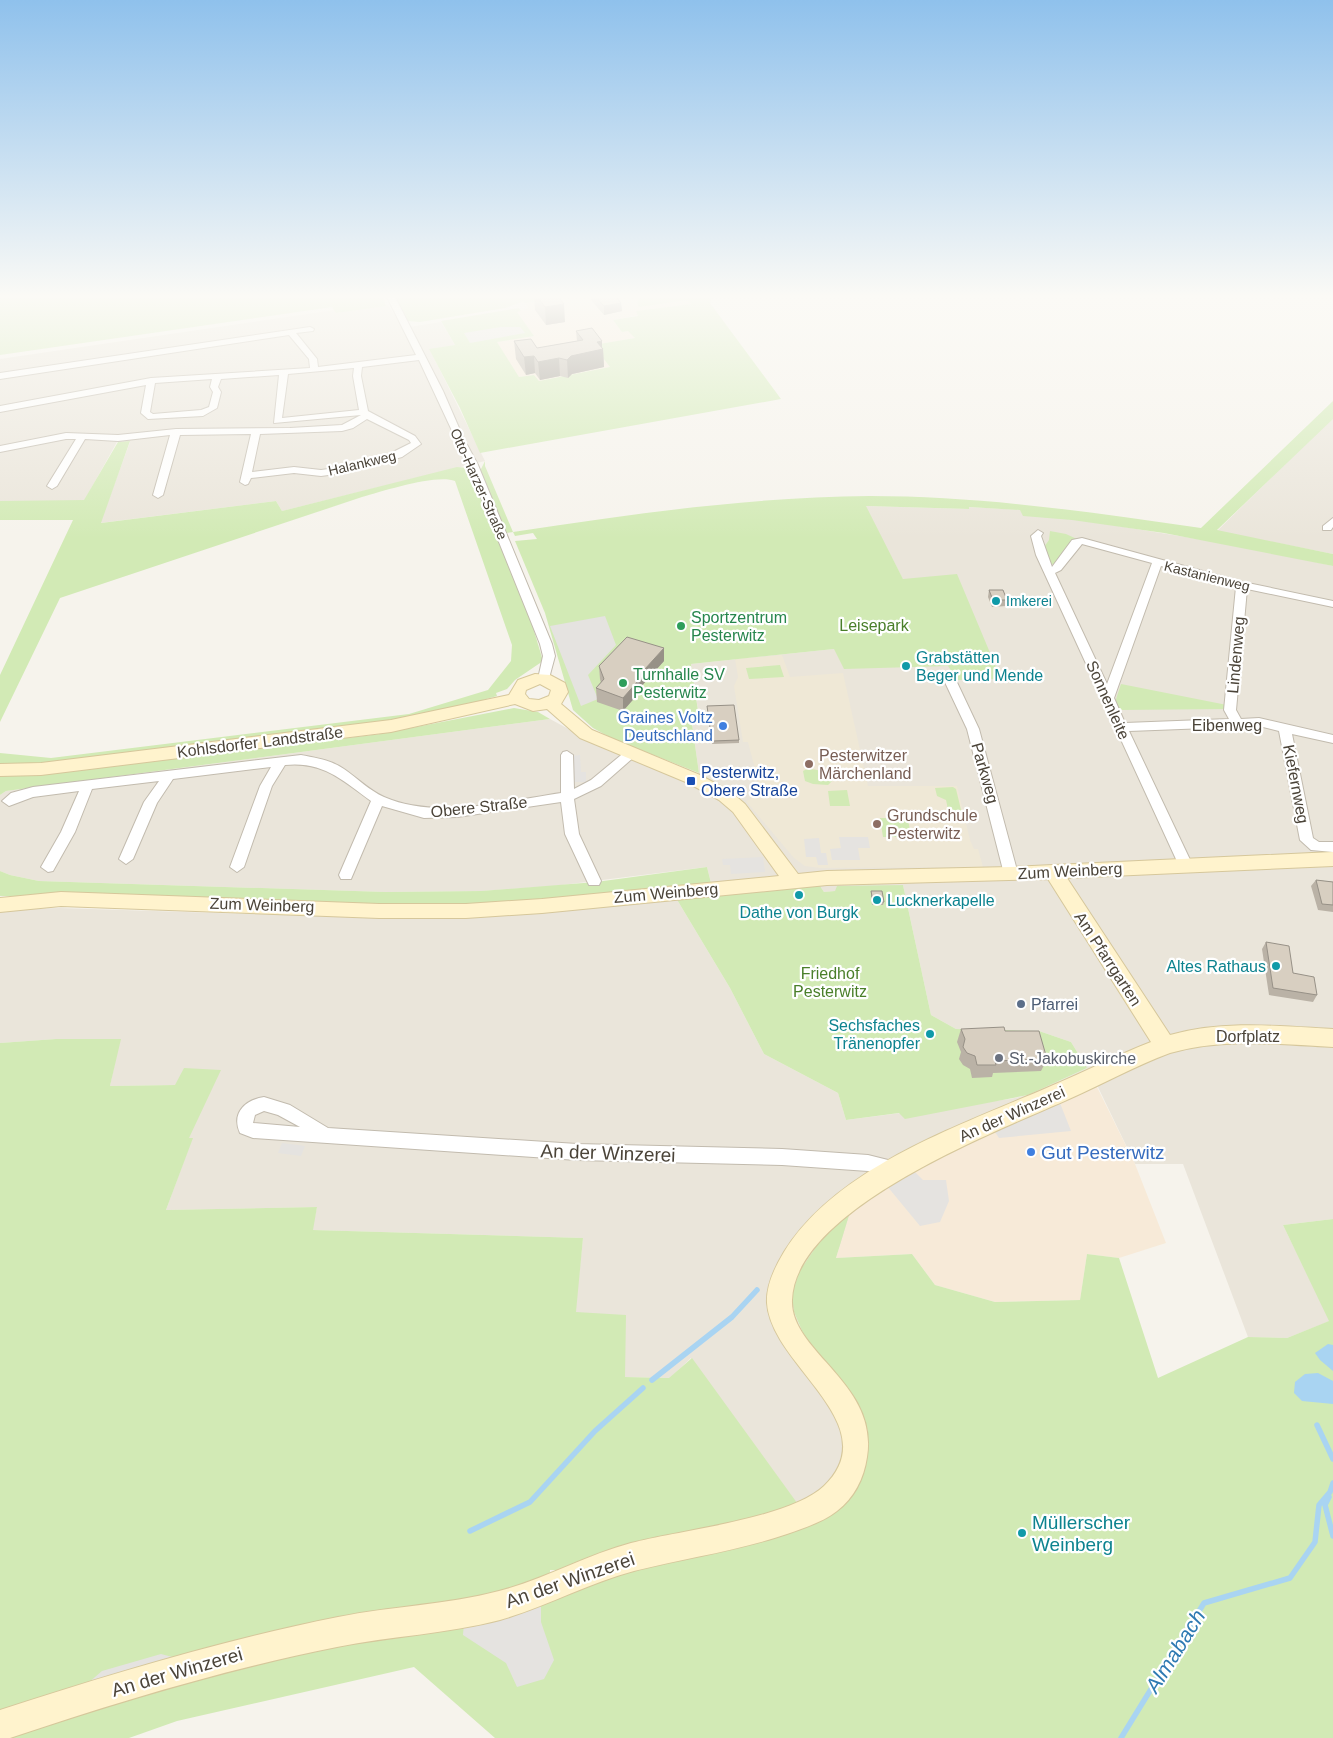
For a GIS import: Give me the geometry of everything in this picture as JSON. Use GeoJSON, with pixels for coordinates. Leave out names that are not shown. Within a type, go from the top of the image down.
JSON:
{"type":"FeatureCollection","features":[{"type":"Feature","properties":{"kind":"street"},"geometry":{"type":"LineString","coordinates":[[0,410],[151,381],[206,376]]}},
{"type":"Feature","properties":{"kind":"street"},"geometry":{"type":"LineString","coordinates":[[151,381],[145,413],[151,416],[203,413],[213,408],[216,392],[214,387],[218,376]]}},
{"type":"Feature","properties":{"kind":"street"},"geometry":{"type":"LineString","coordinates":[[283,376],[277,421],[366,413]]}},
{"type":"Feature","properties":{"kind":"street"},"geometry":{"type":"LineString","coordinates":[[357,376],[366,413]]}},
{"type":"Feature","properties":{"kind":"street","name":"Otto-Harzer-Straße"},"geometry":{"type":"LineString","coordinates":[[431,376],[475,469],[546,644],[549,656],[544,679]]}},
{"type":"Feature","properties":{"kind":"street"},"geometry":{"type":"LineString","coordinates":[[0,450],[66,436],[118,438],[176,432],[342,428],[350,426],[366,413]]}},
{"type":"Feature","properties":{"kind":"street","name":"Halankweg"},"geometry":{"type":"LineString","coordinates":[[256,431],[246,479],[300,470],[320,473],[354,466],[396,456],[412,449],[416,444],[412,438],[366,413]]}},
{"type":"Feature","properties":{"kind":"street"},"geometry":{"type":"LineString","coordinates":[[158,495],[176,432]]}},
{"type":"Feature","properties":{"kind":"street"},"geometry":{"type":"LineString","coordinates":[[52,486],[82,436]]}},
{"type":"Feature","properties":{"kind":"street","name":"Sonnenleite"},"geometry":{"type":"LineString","coordinates":[[1038,533],[1036,536],[1049,572],[1186,866]]}},
{"type":"Feature","properties":{"kind":"street","name":"Kastanienweg"},"geometry":{"type":"LineString","coordinates":[[1049,572],[1057,568],[1076,542],[1082,541],[1157,563],[1333,606]]}},
{"type":"Feature","properties":{"kind":"street"},"geometry":{"type":"LineString","coordinates":[[1108,698],[1157,563]]}},
{"type":"Feature","properties":{"kind":"street","name":"Lindenweg"},"geometry":{"type":"LineString","coordinates":[[1238,723],[1230,710],[1242,585]]}},
{"type":"Feature","properties":{"kind":"street","name":"Parkweg"},"geometry":{"type":"LineString","coordinates":[[948,676],[973,730],[1002,833],[1011,874]]}},
{"type":"Feature","properties":{"kind":"street"},"geometry":{"type":"LineString","coordinates":[[544,679],[556,684],[560,692],[555,700],[550,703],[532,706],[518,698],[517,694],[520,686],[531,680],[544,679]]}},
{"type":"Feature","properties":{"kind":"street","name":"Kohlsdorfer Landstraße"},"geometry":{"type":"LineString","coordinates":[[0,770],[41,769],[391,726],[518,698]]}},
{"type":"Feature","properties":{"kind":"street"},"geometry":{"type":"LineString","coordinates":[[550,703],[586,734],[630,754],[694,779],[725,796],[739,808],[792,880]]}},
{"type":"Feature","properties":{"kind":"street","name":"Eibenweg"},"geometry":{"type":"LineString","coordinates":[[1120,727],[1259,722],[1333,739]]}},
{"type":"Feature","properties":{"kind":"street","name":"Kiefernweg"},"geometry":{"type":"LineString","coordinates":[[1285,728],[1307,840],[1311,845],[1320,848],[1333,847]]}},
{"type":"Feature","properties":{"kind":"street","name":"Obere Straße"},"geometry":{"type":"LineString","coordinates":[[9,801],[16,796],[33,792],[88,784],[301,759],[322,763],[338,771],[378,800],[398,808],[432,813],[457,812],[568,797],[596,783],[630,754]]}},
{"type":"Feature","properties":{"kind":"street"},"geometry":{"type":"LineString","coordinates":[[567,755],[568,797],[572,834],[594,881]]}},
{"type":"Feature","properties":{"kind":"street"},"geometry":{"type":"LineString","coordinates":[[237,867],[266,786],[282,760]]}},
{"type":"Feature","properties":{"kind":"street"},"geometry":{"type":"LineString","coordinates":[[126,859],[151,802],[170,774]]}},
{"type":"Feature","properties":{"kind":"street"},"geometry":{"type":"LineString","coordinates":[[48,867],[68,832],[88,784]]}},
{"type":"Feature","properties":{"kind":"street"},"geometry":{"type":"LineString","coordinates":[[346,875],[378,800]]}},
{"type":"Feature","properties":{"kind":"street","name":"Zum Weinberg"},"geometry":{"type":"LineString","coordinates":[[0,906],[62,899],[379,911],[466,911],[542,906],[792,880],[1011,874],[1333,859]]}},
{"type":"Feature","properties":{"kind":"street","name":"Am Pfarrgarten"},"geometry":{"type":"LineString","coordinates":[[1053,872],[1165,1046]]}},
{"type":"Feature","properties":{"kind":"street","name":"Dorfplatz"},"geometry":{"type":"LineString","coordinates":[[1081,1084],[1140,1055],[1194,1038],[1226,1034],[1333,1038]]}},
{"type":"Feature","properties":{"kind":"street","name":"An der Winzerei"},"geometry":{"type":"LineString","coordinates":[[0,1726],[65,1703],[199,1664],[273,1646],[365,1627],[456,1614],[502,1604],[601,1566],[653,1553],[739,1536],[806,1513],[828,1501],[847,1481],[854,1463],[858,1444],[851,1415],[840,1396],[792,1338],[782,1316],[779,1289],[786,1271],[798,1250],[818,1226],[847,1202],[890,1173],[935,1148],[1081,1084]]}},
{"type":"Feature","properties":{"kind":"street","name":"An der Winzerei"},"geometry":{"type":"LineString","coordinates":[[323,1135],[576,1152],[782,1157],[882,1165],[890,1173]]}},
{"type":"Feature","properties":{"kind":"shaded area"},"geometry":{"type":"Polygon","coordinates":[[[0,376],[443,376],[485,461],[282,511],[276,501],[100,523],[130,442],[117,442],[84,501],[0,501],[0,376]]]}},
{"type":"Feature","properties":{"kind":"shaded area"},"geometry":{"type":"Polygon","coordinates":[[[535,376],[564,376],[539,381],[535,376]]]}},
{"type":"Feature","properties":{"kind":"shaded area"},"geometry":{"type":"Polygon","coordinates":[[[1333,418],[1333,554],[1217,531],[1315,435],[1333,418]]]}},
{"type":"Feature","properties":{"kind":"shaded area"},"geometry":{"type":"Polygon","coordinates":[[[865,506],[968,509],[968,507],[1021,510],[1252,548],[1333,566],[1333,1219],[1283,1225],[1330,1321],[1287,1338],[1248,1337],[1183,1164],[1135,1164],[1097,1085],[879,1191],[794,1312],[803,1333],[860,1413],[868,1431],[868,1454],[863,1470],[809,1520],[691,1358],[670,1378],[625,1377],[575,1312],[583,1238],[312,1230],[317,1207],[166,1210],[192,1139],[189,1138],[175,1085],[110,1086],[120,1039],[56,1039],[0,1043],[0,912],[60,908],[377,918],[676,898],[730,988],[764,1054],[838,1093],[846,1120],[1010,1099],[1028,1095],[1087,1068],[1071,1042],[1039,1031],[956,1029],[931,1015],[903,885],[824,892],[820,886],[714,895],[707,867],[554,886],[481,891],[386,892],[39,881],[0,871],[0,795],[6,791],[550,719],[600,746],[691,781],[699,773],[692,724],[700,723],[691,664],[834,649],[948,666],[865,506]]]}},
{"type":"Feature","properties":{"kind":"shaded area"},"geometry":{"type":"Polygon","coordinates":[[[605,616],[616,645],[588,675],[598,699],[581,706],[550,626],[605,616]]]}},
{"type":"Feature","properties":{"kind":"shaded area"},"geometry":{"type":"Polygon","coordinates":[[[782,655],[790,677],[843,673],[868,786],[957,786],[970,840],[974,849],[978,849],[983,867],[820,868],[805,866],[794,858],[746,801],[757,796],[760,788],[748,742],[743,742],[734,686],[738,677],[735,659],[782,655]]]}},
{"type":"Feature","properties":{"kind":"shaded area"},"geometry":{"type":"Polygon","coordinates":[[[580,755],[581,772],[586,772],[586,782],[573,782],[572,756],[580,755]]]}},
{"type":"Feature","properties":{"kind":"shaded area"},"geometry":{"type":"Polygon","coordinates":[[[839,837],[868,837],[870,848],[858,848],[860,860],[832,860],[830,849],[841,848],[839,837]]]}},
{"type":"Feature","properties":{"kind":"shaded area"},"geometry":{"type":"Polygon","coordinates":[[[819,838],[821,853],[826,853],[828,865],[818,865],[816,857],[806,857],[804,839],[819,838]]]}},
{"type":"Feature","properties":{"kind":"shaded area"},"geometry":{"type":"Polygon","coordinates":[[[763,857],[765,872],[731,874],[730,865],[723,865],[722,859],[763,857]]]}},
{"type":"Feature","properties":{"kind":"shaded area"},"geometry":{"type":"Polygon","coordinates":[[[1096,1085],[1135,1164],[1166,1243],[1119,1258],[1087,1254],[1080,1300],[995,1302],[935,1285],[912,1254],[836,1258],[850,1212],[940,1154],[1096,1085]]]}},
{"type":"Feature","properties":{"kind":"shaded area"},"geometry":{"type":"Polygon","coordinates":[[[1060,1103],[1071,1131],[999,1138],[995,1132],[1060,1103]]]}},
{"type":"Feature","properties":{"kind":"shaded area"},"geometry":{"type":"Polygon","coordinates":[[[282,1143],[305,1146],[301,1156],[278,1153],[282,1143]]]}},
{"type":"Feature","properties":{"kind":"shaded area"},"geometry":{"type":"Polygon","coordinates":[[[913,1170],[923,1180],[946,1180],[949,1201],[940,1222],[920,1226],[887,1186],[913,1170]]]}},
{"type":"Feature","properties":{"kind":"shaded area"},"geometry":{"type":"Polygon","coordinates":[[[541,1604],[541,1622],[554,1660],[544,1679],[517,1687],[506,1663],[463,1635],[464,1623],[541,1604]]]}},
{"type":"Feature","properties":{"kind":"shaded area"},"geometry":{"type":"Polygon","coordinates":[[[161,1654],[199,1664],[65,1703],[102,1671],[161,1654]]]}},
{"type":"Feature","properties":{"kind":"green space"},"geometry":{"type":"Polygon","coordinates":[[[443,376],[535,376],[539,381],[564,376],[764,376],[781,399],[480,453],[443,376]]]}},
{"type":"Feature","properties":{"kind":"green space","name":"Leisepark"},"geometry":{"type":"Polygon","coordinates":[[[1333,401],[1333,419],[1217,530],[1333,554],[1333,566],[1164,533],[1072,520],[1023,516],[1020,510],[969,507],[969,509],[866,506],[903,579],[957,574],[1001,679],[958,680],[948,666],[844,669],[834,649],[691,664],[700,724],[692,724],[699,773],[613,739],[593,728],[573,710],[545,613],[515,541],[537,539],[533,533],[515,536],[513,532],[647,513],[736,503],[870,496],[995,502],[1201,528],[1333,401]]]}},
{"type":"Feature","properties":{"kind":"green space"},"geometry":{"type":"Polygon","coordinates":[[[130,441],[101,523],[276,501],[282,511],[457,467],[470,468],[529,614],[543,661],[515,680],[507,689],[496,693],[497,696],[434,714],[388,722],[41,764],[0,765],[0,753],[51,758],[409,714],[488,690],[511,661],[512,645],[455,481],[446,479],[423,481],[362,497],[60,598],[0,722],[0,675],[73,520],[0,520],[0,501],[84,500],[118,442],[130,441]]]}},
{"type":"Feature","properties":{"kind":"green space"},"geometry":{"type":"Polygon","coordinates":[[[485,461],[485,466],[513,532],[506,533],[480,471],[485,461]]]}},
{"type":"Feature","properties":{"kind":"green space"},"geometry":{"type":"Polygon","coordinates":[[[1050,531],[1066,534],[1079,540],[1054,565],[1050,563],[1044,547],[1049,540],[1050,531]]]}},
{"type":"Feature","properties":{"kind":"green space"},"geometry":{"type":"Polygon","coordinates":[[[780,665],[784,677],[749,679],[746,668],[780,665]]]}},
{"type":"Feature","properties":{"kind":"green space"},"geometry":{"type":"Polygon","coordinates":[[[1121,684],[1227,705],[1227,709],[1119,710],[1115,702],[1121,684]]]}},
{"type":"Feature","properties":{"kind":"green space"},"geometry":{"type":"Polygon","coordinates":[[[514,708],[538,712],[550,719],[6,791],[0,795],[0,776],[66,772],[380,734],[514,708]]]}},
{"type":"Feature","properties":{"kind":"green space"},"geometry":{"type":"Polygon","coordinates":[[[807,769],[822,772],[829,775],[833,780],[828,785],[813,784],[805,781],[803,771],[807,769]]]}},
{"type":"Feature","properties":{"kind":"green space"},"geometry":{"type":"Polygon","coordinates":[[[953,787],[956,789],[962,814],[949,814],[946,800],[937,796],[935,788],[953,787]]]}},
{"type":"Feature","properties":{"kind":"green space"},"geometry":{"type":"Polygon","coordinates":[[[847,790],[850,806],[830,806],[828,791],[847,790]]]}},
{"type":"Feature","properties":{"kind":"green space"},"geometry":{"type":"Polygon","coordinates":[[[880,818],[908,818],[911,837],[883,837],[880,818]]]}},
{"type":"Feature","properties":{"kind":"green space"},"geometry":{"type":"Polygon","coordinates":[[[707,867],[711,883],[502,903],[373,905],[0,896],[0,871],[39,881],[386,892],[481,891],[596,882],[707,867]]]}},
{"type":"Feature","properties":{"kind":"green space","name":"Friedhof Pesterwitz"},"geometry":{"type":"Polygon","coordinates":[[[903,885],[931,1015],[956,1029],[1039,1031],[1071,1042],[1087,1068],[1028,1095],[905,1119],[899,1113],[846,1120],[838,1093],[764,1054],[730,988],[676,898],[820,886],[824,892],[835,891],[837,886],[903,885]]]}},
{"type":"Feature","properties":{"kind":"green space"},"geometry":{"type":"Polygon","coordinates":[[[56,1039],[121,1039],[110,1086],[175,1085],[184,1068],[221,1070],[189,1138],[193,1138],[166,1210],[317,1207],[313,1230],[583,1238],[576,1312],[626,1315],[625,1377],[669,1378],[692,1358],[800,1507],[566,1570],[550,1570],[549,1597],[591,1581],[761,1537],[863,1470],[868,1454],[868,1431],[860,1413],[803,1333],[794,1312],[792,1295],[799,1272],[818,1244],[850,1212],[836,1258],[912,1254],[935,1285],[995,1302],[1080,1300],[1087,1254],[1119,1258],[1158,1378],[1248,1337],[1287,1338],[1329,1321],[1283,1225],[1333,1219],[1333,1738],[495,1738],[414,1667],[177,1721],[129,1738],[0,1738],[0,1043],[56,1039]]]}},
{"type":"Feature","properties":{"kind":"water"},"geometry":{"type":"Polygon","coordinates":[[[1328,1344],[1333,1345],[1333,1371],[1315,1353],[1328,1344]]]}},
{"type":"Feature","properties":{"kind":"water"},"geometry":{"type":"Polygon","coordinates":[[[1318,1373],[1333,1381],[1333,1404],[1302,1401],[1294,1393],[1295,1382],[1305,1374],[1318,1373]]]}},
{"type":"Feature","properties":{"kind":"building"},"geometry":{"type":"Polygon","coordinates":[[[989,590],[1003,590],[1007,600],[993,600],[989,590]]]}},
{"type":"Feature","properties":{"kind":"building","name":"Turnhalle SV Pesterwitz"},"geometry":{"type":"Polygon","coordinates":[[[627,637],[664,648],[635,680],[638,681],[623,698],[596,688],[604,679],[599,666],[627,637]]]}},
{"type":"Feature","properties":{"kind":"building","name":"Graines Voltz Deutschland"},"geometry":{"type":"Polygon","coordinates":[[[734,705],[739,740],[712,741],[707,706],[734,705]]]}},
{"type":"Feature","properties":{"kind":"building"},"geometry":{"type":"Polygon","coordinates":[[[1316,880],[1333,882],[1333,905],[1322,904],[1316,880]]]}},
{"type":"Feature","properties":{"kind":"building"},"geometry":{"type":"Polygon","coordinates":[[[871,891],[882,891],[884,902],[873,902],[871,891]]]}},
{"type":"Feature","properties":{"kind":"building","name":"Altes Rathaus"},"geometry":{"type":"Polygon","coordinates":[[[1266,942],[1289,946],[1293,973],[1314,977],[1317,995],[1273,988],[1266,942]]]}},
{"type":"Feature","properties":{"kind":"building"},"geometry":{"type":"Polygon","coordinates":[[[1004,1027],[1005,1031],[1039,1031],[1047,1059],[995,1061],[996,1065],[977,1065],[975,1056],[967,1053],[963,1047],[965,1039],[961,1029],[1004,1027]]]}},
{"type":"Feature","properties":{"kind":"waterway"},"geometry":{"type":"LineString","coordinates":[[652,1380],[732,1317],[757,1290]]}},
{"type":"Feature","properties":{"kind":"waterway"},"geometry":{"type":"LineString","coordinates":[[470,1531],[530,1502],[595,1431],[643,1388]]}},
{"type":"Feature","properties":{"kind":"waterway","name":"Almabach"},"geometry":{"type":"LineString","coordinates":[[1317,1425],[1333,1459]]}},
{"type":"Feature","properties":{"kind":"waterway","name":"Almabach"},"geometry":{"type":"LineString","coordinates":[[1121,1738],[1204,1603],[1290,1578],[1315,1542],[1319,1505],[1330,1492],[1333,1483]]}},
{"type":"Feature","properties":{"kind":"waterway"},"geometry":{"type":"LineString","coordinates":[[1329,1497],[1325,1505],[1333,1536]]}},
{"type":"Feature","properties":{"kind":"place","name":"Imkerei"},"geometry":{"type":"Point","coordinates":[996,601]}},
{"type":"Feature","properties":{"kind":"place","name":"Sportzentrum Pesterwitz"},"geometry":{"type":"Point","coordinates":[681,626]}},
{"type":"Feature","properties":{"kind":"place","name":"Grabstätten Beger und Mende"},"geometry":{"type":"Point","coordinates":[906,666]}},
{"type":"Feature","properties":{"kind":"place","name":"Turnhalle SV Pesterwitz"},"geometry":{"type":"Point","coordinates":[623,683]}},
{"type":"Feature","properties":{"kind":"place","name":"Graines Voltz Deutschland"},"geometry":{"type":"Point","coordinates":[723,726]}},
{"type":"Feature","properties":{"kind":"place","name":"Pesterwitzer Märchenland"},"geometry":{"type":"Point","coordinates":[809,764]}},
{"type":"Feature","properties":{"kind":"place","name":"Pesterwitz, Obere Straße"},"geometry":{"type":"Point","coordinates":[691,781]}},
{"type":"Feature","properties":{"kind":"place","name":"Grundschule Pesterwitz"},"geometry":{"type":"Point","coordinates":[877,824]}},
{"type":"Feature","properties":{"kind":"place","name":"Dathe von Burgk"},"geometry":{"type":"Point","coordinates":[799,895]}},
{"type":"Feature","properties":{"kind":"place","name":"Lucknerkapelle"},"geometry":{"type":"Point","coordinates":[877,900]}},
{"type":"Feature","properties":{"kind":"place","name":"Altes Rathaus"},"geometry":{"type":"Point","coordinates":[1276,966]}},
{"type":"Feature","properties":{"kind":"place","name":"Pfarrei"},"geometry":{"type":"Point","coordinates":[1021,1004]}},
{"type":"Feature","properties":{"kind":"place","name":"Sechsfaches Tränenopfer"},"geometry":{"type":"Point","coordinates":[930,1034]}},
{"type":"Feature","properties":{"kind":"place","name":"St.-Jakobuskirche"},"geometry":{"type":"Point","coordinates":[999,1058]}},
{"type":"Feature","properties":{"kind":"place","name":"Gut Pesterwitz"},"geometry":{"type":"Point","coordinates":[1031,1152]}},
{"type":"Feature","properties":{"kind":"place","name":"Müllerscher Weinberg"},"geometry":{"type":"Point","coordinates":[1022,1533]}}]}
